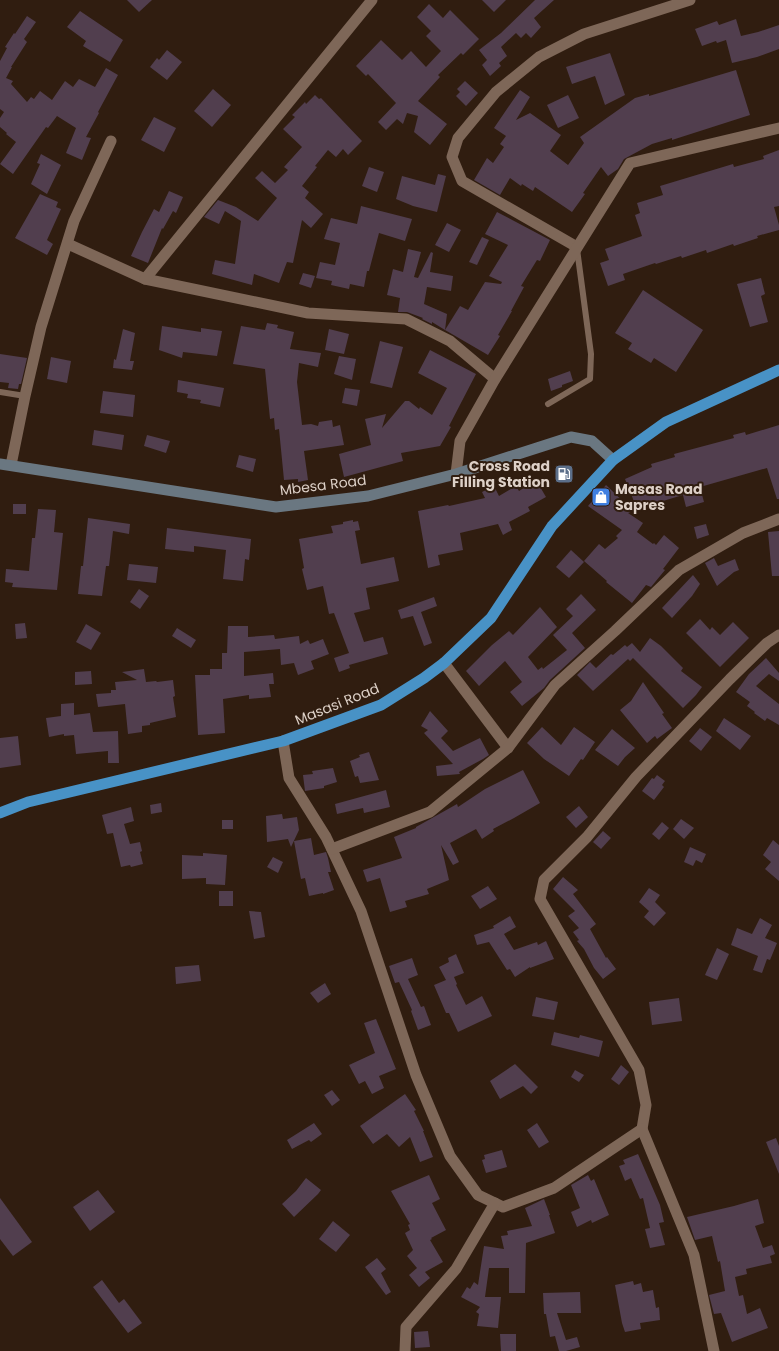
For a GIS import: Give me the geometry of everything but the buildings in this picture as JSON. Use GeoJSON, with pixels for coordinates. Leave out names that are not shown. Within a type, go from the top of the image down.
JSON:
{"type":"FeatureCollection","features":[{"type":"Feature","properties":{"kind":"highway","name":"Masasi Road"},"geometry":{"type":"LineString","coordinates":[[0,813],[28,802],[283,741],[381,704],[424,678],[444,662],[491,618],[552,526],[613,460],[666,422],[779,370]]}},
{"type":"Feature","properties":{"kind":"main road","name":"Mbesa Road"},"geometry":{"type":"LineString","coordinates":[[5,465],[276,507],[368,496],[456,474],[571,437],[592,441],[613,460]]}},
{"type":"Feature","properties":{"kind":"street"},"geometry":{"type":"LineString","coordinates":[[145,279],[372,0]]}},
{"type":"Feature","properties":{"kind":"street"},"geometry":{"type":"LineString","coordinates":[[577,247],[462,181],[452,157],[458,138],[496,92],[539,57],[584,34],[690,0]]}},
{"type":"Feature","properties":{"kind":"street"},"geometry":{"type":"LineString","coordinates":[[456,474],[460,441],[495,379],[630,162],[779,128]]}},
{"type":"Feature","properties":{"kind":"street"},"geometry":{"type":"LineString","coordinates":[[5,465],[41,327],[74,222],[111,141]]}},
{"type":"Feature","properties":{"kind":"street"},"geometry":{"type":"LineString","coordinates":[[68,244],[145,279],[308,313],[406,320],[450,341],[495,379]]}},
{"type":"Feature","properties":{"kind":"street"},"geometry":{"type":"LineString","coordinates":[[332,849],[430,812],[508,748],[554,685],[679,570],[743,533],[779,519]]}},
{"type":"Feature","properties":{"kind":"street"},"geometry":{"type":"LineString","coordinates":[[714,1351],[694,1254],[642,1129],[646,1105],[639,1070],[540,899],[544,880],[587,836],[636,777],[724,685],[767,643],[779,635]]}},
{"type":"Feature","properties":{"kind":"street"},"geometry":{"type":"LineString","coordinates":[[444,662],[508,748]]}},
{"type":"Feature","properties":{"kind":"street"},"geometry":{"type":"LineString","coordinates":[[283,741],[289,778],[326,836],[360,911],[416,1075],[450,1156],[478,1195],[503,1207],[554,1188],[642,1129]]}},
{"type":"Feature","properties":{"kind":"street"},"geometry":{"type":"LineString","coordinates":[[405,1351],[406,1327],[456,1269],[495,1203]]}},
{"type":"Feature","properties":{"kind":"lane"},"geometry":{"type":"LineString","coordinates":[[548,404],[590,379],[591,354],[577,247]]}},
{"type":"Feature","properties":{"kind":"lane"},"geometry":{"type":"LineString","coordinates":[[0,392],[24,396]]}},
{"type":"Feature","properties":{"kind":"place","name":"Cross Road Filling Station"},"geometry":{"type":"Point","coordinates":[564,474]}},
{"type":"Feature","properties":{"kind":"place","name":"Masas Road Sapres"},"geometry":{"type":"Point","coordinates":[601,497]}}]}
